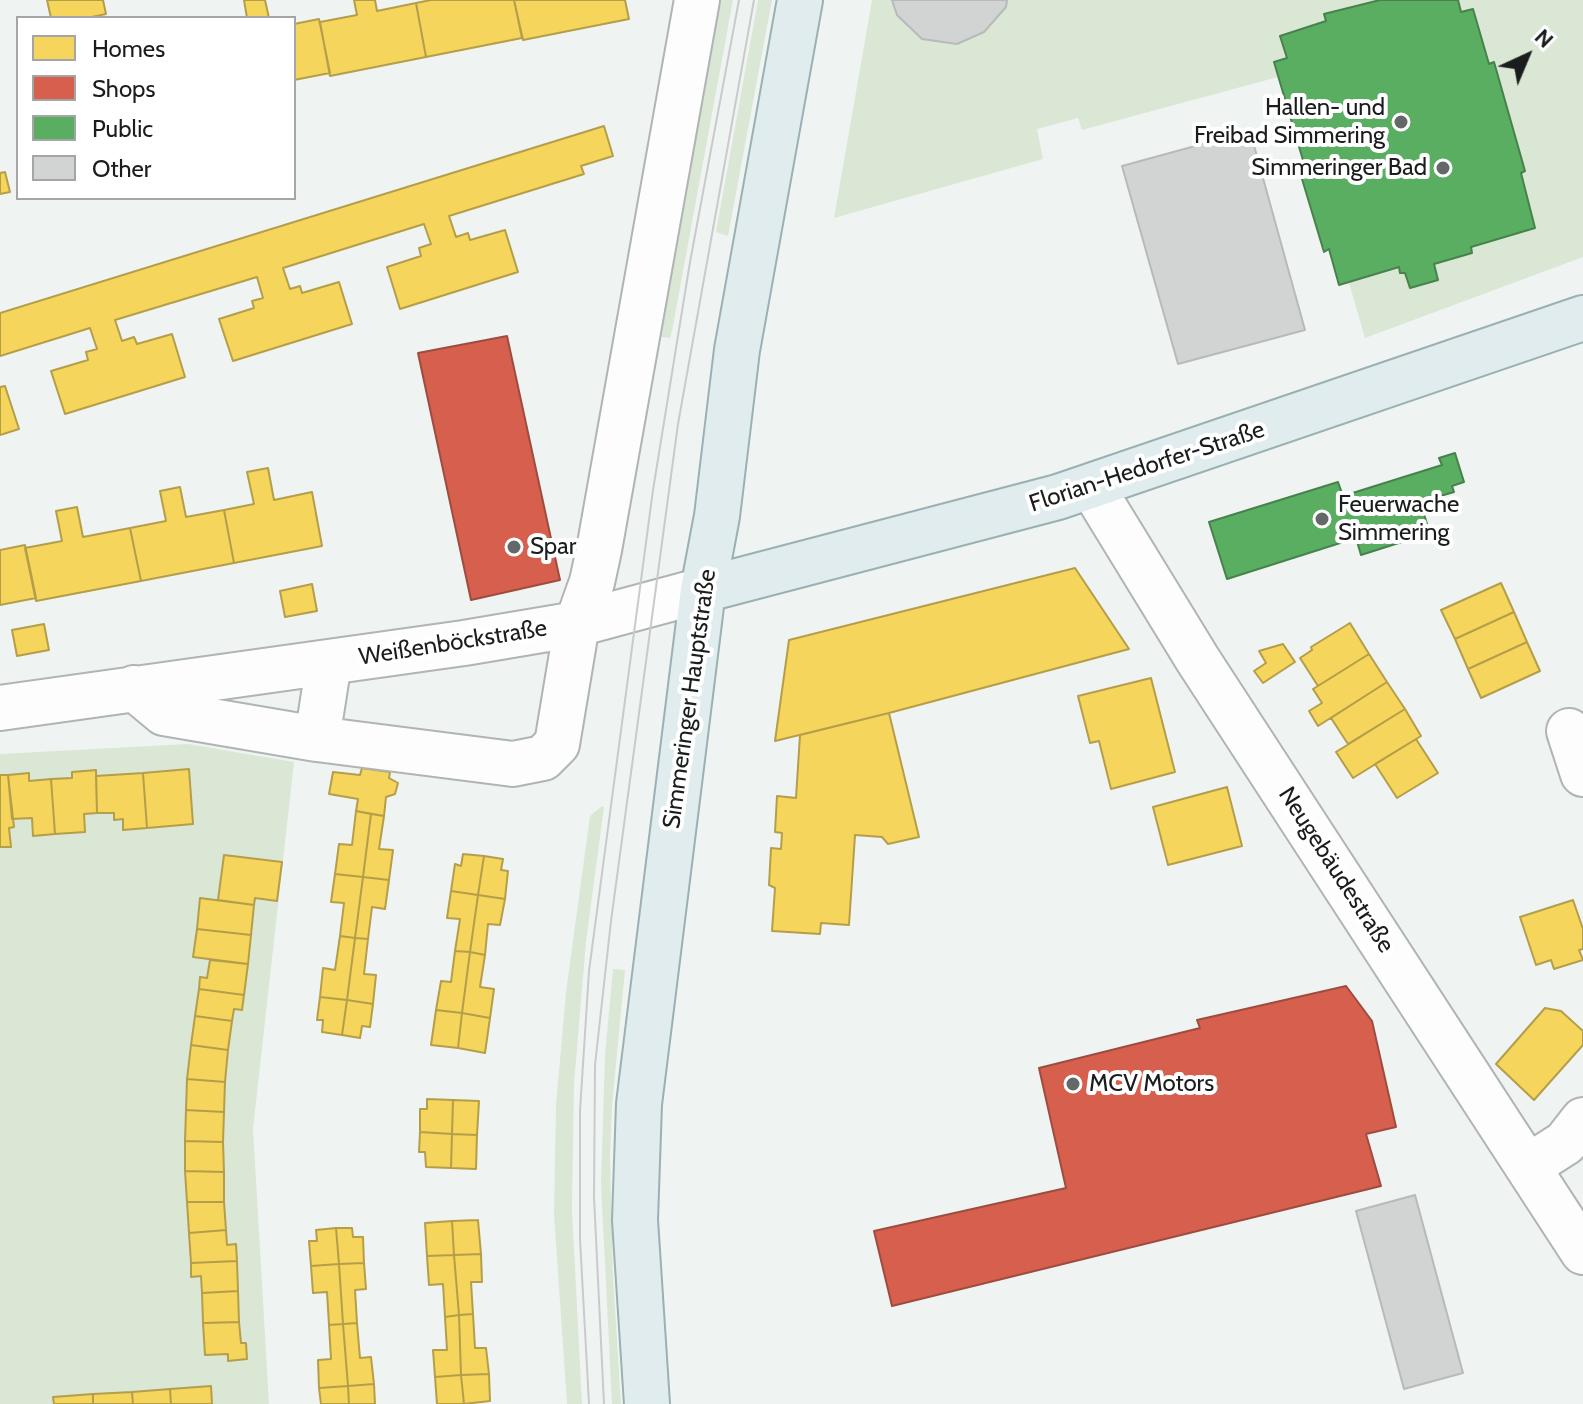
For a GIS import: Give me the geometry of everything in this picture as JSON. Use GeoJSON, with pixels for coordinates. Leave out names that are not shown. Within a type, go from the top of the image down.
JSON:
{"type":"FeatureCollection","features":[{"type":"Feature","properties":{"kind":"main road","name":"Simmeringer Hauptstraße"},"geometry":{"type":"LineString","coordinates":[[647,1404],[635,1220],[639,1104],[703,590],[717,516],[737,350],[800,0]]}},
{"type":"Feature","properties":{"kind":"main road","name":"Florian-Hedorfer-Straße"},"geometry":{"type":"LineString","coordinates":[[703,590],[1027,507],[1092,487],[1583,318]]}},
{"type":"Feature","properties":{"kind":"street"},"geometry":{"type":"LineString","coordinates":[[577,624],[592,582],[602,535],[697,0]]}},
{"type":"Feature","properties":{"kind":"street","name":"Neugebäudestraße"},"geometry":{"type":"LineString","coordinates":[[1092,487],[1198,660],[1583,1252]]}},
{"type":"Feature","properties":{"kind":"street","name":"Weißenböckstraße"},"geometry":{"type":"LineString","coordinates":[[0,708],[577,624],[703,590]]}},
{"type":"Feature","properties":{"kind":"street","name":"Weißenböckstraße"},"geometry":{"type":"LineString","coordinates":[[134,688],[164,713],[317,739],[513,764],[543,758],[557,744],[577,624]]}},
{"type":"Feature","properties":{"kind":"street","name":"Weißenböckstraße"},"geometry":{"type":"LineString","coordinates":[[317,739],[329,662]]}},
{"type":"Feature","properties":{"kind":"street"},"geometry":{"type":"LineString","coordinates":[[1569,731],[1583,774]]}},
{"type":"Feature","properties":{"kind":"street"},"geometry":{"type":"LineString","coordinates":[[1529,1166],[1565,1143],[1583,1120]]}},
{"type":"Feature","properties":{"kind":"green space"},"geometry":{"type":"Polygon","coordinates":[[[714,0],[733,0],[672,331],[670,338],[655,336],[714,0]]]}},
{"type":"Feature","properties":{"kind":"green space"},"geometry":{"type":"Polygon","coordinates":[[[758,0],[772,0],[728,236],[716,232],[758,0]]]}},
{"type":"Feature","properties":{"kind":"green space","name":"Simmeringer Bad"},"geometry":{"type":"Polygon","coordinates":[[[872,0],[1583,0],[1583,257],[1365,338],[1349,283],[1339,285],[1329,250],[1324,252],[1299,169],[1305,166],[1278,77],[1082,130],[1078,118],[1037,129],[1043,159],[834,218],[872,0]]]}},
{"type":"Feature","properties":{"kind":"green space"},"geometry":{"type":"Polygon","coordinates":[[[188,744],[294,762],[253,1129],[269,1404],[0,1404],[0,754],[188,744]]]}},
{"type":"Feature","properties":{"kind":"green space"},"geometry":{"type":"Polygon","coordinates":[[[602,806],[574,1084],[572,1210],[582,1404],[567,1404],[554,1214],[556,1105],[566,992],[590,816],[602,806]]]}},
{"type":"Feature","properties":{"kind":"green space"},"geometry":{"type":"Polygon","coordinates":[[[613,969],[625,970],[610,1157],[621,1404],[612,1404],[601,1184],[605,1055],[613,969]]]}},
{"type":"Feature","properties":{"kind":"building: Homes"},"geometry":{"type":"Polygon","coordinates":[[[47,0],[103,0],[106,14],[96,16],[51,16],[47,0]]]}},
{"type":"Feature","properties":{"kind":"building: Homes"},"geometry":{"type":"Polygon","coordinates":[[[244,0],[265,0],[269,16],[247,16],[244,0]]]}},
{"type":"Feature","properties":{"kind":"building: Homes"},"geometry":{"type":"Polygon","coordinates":[[[354,0],[375,0],[377,11],[416,3],[426,57],[330,76],[320,22],[357,15],[354,0]]]}},
{"type":"Feature","properties":{"kind":"building: Homes"},"geometry":{"type":"Polygon","coordinates":[[[431,0],[514,0],[522,38],[426,57],[416,3],[431,0]]]}},
{"type":"Feature","properties":{"kind":"building: Homes"},"geometry":{"type":"Polygon","coordinates":[[[514,0],[625,0],[629,19],[523,40],[514,0]]]}},
{"type":"Feature","properties":{"kind":"building: Homes"},"geometry":{"type":"Polygon","coordinates":[[[319,19],[330,73],[296,80],[296,24],[319,19]]]}},
{"type":"Feature","properties":{"kind":"building: Homes"},"geometry":{"type":"Polygon","coordinates":[[[604,126],[613,156],[581,166],[584,174],[449,216],[456,237],[468,233],[470,240],[505,230],[518,272],[400,309],[387,267],[421,256],[419,248],[431,244],[424,224],[283,268],[290,289],[300,286],[302,293],[339,282],[352,324],[233,361],[219,319],[254,308],[252,301],[263,298],[257,277],[115,320],[122,341],[134,337],[137,344],[172,334],[185,377],[65,414],[51,371],[88,360],[86,352],[97,349],[90,328],[0,356],[0,313],[604,126]]]}},
{"type":"Feature","properties":{"kind":"building: Homes"},"geometry":{"type":"Polygon","coordinates":[[[5,172],[10,192],[0,194],[0,173],[5,172]]]}},
{"type":"Feature","properties":{"kind":"building: Homes"},"geometry":{"type":"Polygon","coordinates":[[[5,386],[19,429],[0,435],[0,387],[5,386]]]}},
{"type":"Feature","properties":{"kind":"building: Homes"},"geometry":{"type":"Polygon","coordinates":[[[268,468],[274,500],[312,492],[322,546],[234,563],[224,510],[254,504],[247,472],[268,468]]]}},
{"type":"Feature","properties":{"kind":"building: Homes"},"geometry":{"type":"Polygon","coordinates":[[[180,487],[186,517],[224,510],[234,563],[141,581],[130,528],[166,521],[160,491],[180,487]]]}},
{"type":"Feature","properties":{"kind":"building: Homes"},"geometry":{"type":"Polygon","coordinates":[[[77,507],[83,537],[130,528],[141,581],[36,601],[25,548],[62,541],[56,511],[77,507]]]}},
{"type":"Feature","properties":{"kind":"building: Homes"},"geometry":{"type":"Polygon","coordinates":[[[25,545],[36,598],[0,605],[0,550],[25,545]]]}},
{"type":"Feature","properties":{"kind":"building: Homes"},"geometry":{"type":"Polygon","coordinates":[[[1075,568],[1129,649],[775,741],[789,640],[1075,568]]]}},
{"type":"Feature","properties":{"kind":"building: Homes"},"geometry":{"type":"Polygon","coordinates":[[[1501,583],[1514,612],[1455,639],[1441,610],[1501,583]]]}},
{"type":"Feature","properties":{"kind":"building: Homes"},"geometry":{"type":"Polygon","coordinates":[[[312,584],[317,611],[285,617],[280,591],[312,584]]]}},
{"type":"Feature","properties":{"kind":"building: Homes"},"geometry":{"type":"Polygon","coordinates":[[[1514,612],[1527,642],[1468,669],[1455,639],[1514,612]]]}},
{"type":"Feature","properties":{"kind":"building: Homes"},"geometry":{"type":"Polygon","coordinates":[[[1350,623],[1369,654],[1318,686],[1300,658],[1312,650],[1311,647],[1350,623]]]}},
{"type":"Feature","properties":{"kind":"building: Homes"},"geometry":{"type":"Polygon","coordinates":[[[44,624],[49,650],[17,656],[12,630],[44,624]]]}},
{"type":"Feature","properties":{"kind":"building: Homes"},"geometry":{"type":"Polygon","coordinates":[[[1527,642],[1540,671],[1481,698],[1468,669],[1527,642]]]}},
{"type":"Feature","properties":{"kind":"building: Homes"},"geometry":{"type":"Polygon","coordinates":[[[1283,644],[1295,662],[1263,683],[1254,671],[1266,663],[1259,651],[1283,644]]]}},
{"type":"Feature","properties":{"kind":"building: Homes"},"geometry":{"type":"Polygon","coordinates":[[[1369,654],[1387,682],[1318,726],[1309,711],[1322,703],[1313,689],[1369,654]]]}},
{"type":"Feature","properties":{"kind":"building: Homes"},"geometry":{"type":"Polygon","coordinates":[[[1151,678],[1175,772],[1111,789],[1099,741],[1090,743],[1078,696],[1151,678]]]}},
{"type":"Feature","properties":{"kind":"building: Homes"},"geometry":{"type":"Polygon","coordinates":[[[1387,682],[1405,709],[1348,744],[1331,718],[1387,682]]]}},
{"type":"Feature","properties":{"kind":"building: Homes"},"geometry":{"type":"Polygon","coordinates":[[[1405,709],[1421,736],[1353,778],[1336,752],[1405,709]]]}},
{"type":"Feature","properties":{"kind":"building: Homes"},"geometry":{"type":"Polygon","coordinates":[[[889,713],[919,837],[888,844],[882,837],[855,835],[849,925],[821,923],[820,934],[772,931],[775,888],[769,885],[771,848],[781,849],[782,833],[775,832],[777,796],[796,798],[800,735],[889,713]]]}},
{"type":"Feature","properties":{"kind":"building: Homes"},"geometry":{"type":"Polygon","coordinates":[[[1416,739],[1438,773],[1397,798],[1375,764],[1416,739]]]}},
{"type":"Feature","properties":{"kind":"building: Homes"},"geometry":{"type":"Polygon","coordinates":[[[362,768],[390,772],[389,778],[398,783],[395,794],[386,797],[384,816],[356,811],[358,799],[329,794],[333,772],[360,775],[362,768]]]}},
{"type":"Feature","properties":{"kind":"building: Homes"},"geometry":{"type":"Polygon","coordinates":[[[189,769],[193,824],[147,828],[143,773],[189,769]]]}},
{"type":"Feature","properties":{"kind":"building: Homes"},"geometry":{"type":"Polygon","coordinates":[[[96,770],[97,813],[84,814],[85,832],[55,834],[51,779],[72,778],[72,772],[96,770]]]}},
{"type":"Feature","properties":{"kind":"building: Homes"},"geometry":{"type":"Polygon","coordinates":[[[29,773],[29,781],[51,779],[55,834],[33,836],[32,818],[12,819],[8,775],[29,773]]]}},
{"type":"Feature","properties":{"kind":"building: Homes"},"geometry":{"type":"Polygon","coordinates":[[[143,773],[147,828],[123,830],[123,819],[114,820],[114,813],[97,813],[96,776],[143,773]]]}},
{"type":"Feature","properties":{"kind":"building: Homes"},"geometry":{"type":"Polygon","coordinates":[[[0,775],[8,775],[14,827],[9,828],[11,847],[0,847],[0,775]]]}},
{"type":"Feature","properties":{"kind":"building: Homes"},"geometry":{"type":"Polygon","coordinates":[[[1227,787],[1242,846],[1168,865],[1153,807],[1227,787]]]}},
{"type":"Feature","properties":{"kind":"building: Homes"},"geometry":{"type":"Polygon","coordinates":[[[356,811],[371,814],[363,877],[335,874],[339,844],[352,845],[356,811]]]}},
{"type":"Feature","properties":{"kind":"building: Homes"},"geometry":{"type":"Polygon","coordinates":[[[371,814],[384,816],[379,849],[393,850],[389,880],[363,877],[371,814]]]}},
{"type":"Feature","properties":{"kind":"building: Homes"},"geometry":{"type":"Polygon","coordinates":[[[463,854],[484,856],[478,895],[451,891],[455,864],[461,866],[463,854]]]}},
{"type":"Feature","properties":{"kind":"building: Homes"},"geometry":{"type":"Polygon","coordinates":[[[224,855],[282,862],[277,901],[255,898],[254,905],[218,900],[224,855]]]}},
{"type":"Feature","properties":{"kind":"building: Homes"},"geometry":{"type":"Polygon","coordinates":[[[484,856],[503,859],[501,870],[508,871],[505,899],[478,895],[484,856]]]}},
{"type":"Feature","properties":{"kind":"building: Homes"},"geometry":{"type":"Polygon","coordinates":[[[335,874],[363,877],[355,938],[340,936],[344,903],[331,902],[335,874]]]}},
{"type":"Feature","properties":{"kind":"building: Homes"},"geometry":{"type":"Polygon","coordinates":[[[363,877],[389,880],[385,909],[372,907],[368,939],[355,938],[363,877]]]}},
{"type":"Feature","properties":{"kind":"building: Homes"},"geometry":{"type":"Polygon","coordinates":[[[451,891],[478,895],[470,952],[455,951],[460,919],[447,918],[451,891]]]}},
{"type":"Feature","properties":{"kind":"building: Homes"},"geometry":{"type":"Polygon","coordinates":[[[478,895],[505,899],[500,925],[488,924],[485,955],[470,952],[478,895]]]}},
{"type":"Feature","properties":{"kind":"building: Homes"},"geometry":{"type":"Polygon","coordinates":[[[200,898],[254,905],[251,935],[197,929],[200,898]]]}},
{"type":"Feature","properties":{"kind":"building: Homes"},"geometry":{"type":"Polygon","coordinates":[[[1573,900],[1583,929],[1583,949],[1579,950],[1583,960],[1554,969],[1551,960],[1536,965],[1520,917],[1573,900]]]}},
{"type":"Feature","properties":{"kind":"building: Homes"},"geometry":{"type":"Polygon","coordinates":[[[197,929],[251,935],[248,964],[193,957],[197,929]]]}},
{"type":"Feature","properties":{"kind":"building: Homes"},"geometry":{"type":"Polygon","coordinates":[[[340,936],[355,938],[347,1000],[320,997],[323,968],[335,970],[340,936]]]}},
{"type":"Feature","properties":{"kind":"building: Homes"},"geometry":{"type":"Polygon","coordinates":[[[355,938],[368,939],[364,974],[376,975],[373,1004],[347,1000],[355,938]]]}},
{"type":"Feature","properties":{"kind":"building: Homes"},"geometry":{"type":"Polygon","coordinates":[[[455,951],[470,952],[462,1013],[436,1010],[441,981],[451,982],[455,951]]]}},
{"type":"Feature","properties":{"kind":"building: Homes"},"geometry":{"type":"Polygon","coordinates":[[[470,952],[485,955],[480,987],[494,989],[490,1018],[462,1013],[470,952]]]}},
{"type":"Feature","properties":{"kind":"building: Homes"},"geometry":{"type":"Polygon","coordinates":[[[210,960],[248,964],[244,995],[199,989],[200,977],[207,978],[210,960]]]}},
{"type":"Feature","properties":{"kind":"building: Homes"},"geometry":{"type":"Polygon","coordinates":[[[199,989],[244,995],[242,1010],[234,1009],[232,1021],[195,1016],[199,989]]]}},
{"type":"Feature","properties":{"kind":"building: Homes"},"geometry":{"type":"Polygon","coordinates":[[[320,997],[347,1000],[342,1035],[322,1032],[323,1020],[317,1020],[320,997]]]}},
{"type":"Feature","properties":{"kind":"building: Homes"},"geometry":{"type":"Polygon","coordinates":[[[347,1000],[373,1004],[370,1027],[362,1026],[360,1038],[342,1035],[347,1000]]]}},
{"type":"Feature","properties":{"kind":"building: Homes"},"geometry":{"type":"Polygon","coordinates":[[[1545,1008],[1561,1011],[1583,1031],[1583,1045],[1534,1100],[1496,1064],[1545,1008]]]}},
{"type":"Feature","properties":{"kind":"building: Homes"},"geometry":{"type":"Polygon","coordinates":[[[436,1010],[462,1013],[458,1048],[431,1045],[436,1010]]]}},
{"type":"Feature","properties":{"kind":"building: Homes"},"geometry":{"type":"Polygon","coordinates":[[[462,1013],[490,1018],[485,1053],[458,1048],[462,1013]]]}},
{"type":"Feature","properties":{"kind":"building: Homes"},"geometry":{"type":"Polygon","coordinates":[[[195,1016],[232,1021],[228,1050],[191,1045],[195,1016]]]}},
{"type":"Feature","properties":{"kind":"building: Homes"},"geometry":{"type":"Polygon","coordinates":[[[191,1045],[228,1050],[225,1082],[187,1079],[191,1045]]]}},
{"type":"Feature","properties":{"kind":"building: Homes"},"geometry":{"type":"Polygon","coordinates":[[[187,1079],[225,1082],[224,1112],[186,1110],[187,1079]]]}},
{"type":"Feature","properties":{"kind":"building: Homes"},"geometry":{"type":"Polygon","coordinates":[[[427,1099],[453,1100],[452,1134],[420,1132],[420,1109],[427,1109],[427,1099]]]}},
{"type":"Feature","properties":{"kind":"building: Homes"},"geometry":{"type":"Polygon","coordinates":[[[453,1100],[479,1101],[477,1135],[452,1134],[453,1100]]]}},
{"type":"Feature","properties":{"kind":"building: Homes"},"geometry":{"type":"Polygon","coordinates":[[[186,1110],[224,1112],[223,1142],[185,1141],[186,1110]]]}},
{"type":"Feature","properties":{"kind":"building: Homes"},"geometry":{"type":"Polygon","coordinates":[[[420,1132],[452,1134],[451,1168],[426,1167],[425,1152],[419,1152],[420,1132]]]}},
{"type":"Feature","properties":{"kind":"building: Homes"},"geometry":{"type":"Polygon","coordinates":[[[452,1134],[477,1135],[476,1169],[451,1168],[452,1134]]]}},
{"type":"Feature","properties":{"kind":"building: Homes"},"geometry":{"type":"Polygon","coordinates":[[[185,1141],[223,1142],[224,1172],[185,1171],[185,1141]]]}},
{"type":"Feature","properties":{"kind":"building: Homes"},"geometry":{"type":"Polygon","coordinates":[[[185,1171],[224,1172],[224,1202],[187,1202],[185,1171]]]}},
{"type":"Feature","properties":{"kind":"building: Homes"},"geometry":{"type":"Polygon","coordinates":[[[187,1202],[224,1202],[226,1230],[189,1233],[187,1202]]]}},
{"type":"Feature","properties":{"kind":"building: Homes"},"geometry":{"type":"Polygon","coordinates":[[[478,1220],[481,1254],[454,1255],[452,1221],[478,1220]]]}},
{"type":"Feature","properties":{"kind":"building: Homes"},"geometry":{"type":"Polygon","coordinates":[[[452,1221],[454,1255],[427,1256],[425,1223],[452,1221]]]}},
{"type":"Feature","properties":{"kind":"building: Homes"},"geometry":{"type":"Polygon","coordinates":[[[336,1228],[352,1228],[353,1237],[363,1237],[364,1263],[339,1264],[336,1228]]]}},
{"type":"Feature","properties":{"kind":"building: Homes"},"geometry":{"type":"Polygon","coordinates":[[[336,1228],[339,1264],[311,1266],[309,1241],[317,1241],[316,1230],[336,1228]]]}},
{"type":"Feature","properties":{"kind":"building: Homes"},"geometry":{"type":"Polygon","coordinates":[[[226,1230],[227,1245],[236,1244],[237,1261],[191,1263],[189,1233],[226,1230]]]}},
{"type":"Feature","properties":{"kind":"building: Homes"},"geometry":{"type":"Polygon","coordinates":[[[481,1254],[482,1282],[471,1282],[473,1314],[459,1315],[454,1255],[481,1254]]]}},
{"type":"Feature","properties":{"kind":"building: Homes"},"geometry":{"type":"Polygon","coordinates":[[[454,1255],[459,1315],[445,1317],[443,1284],[429,1285],[427,1256],[454,1255]]]}},
{"type":"Feature","properties":{"kind":"building: Homes"},"geometry":{"type":"Polygon","coordinates":[[[237,1261],[238,1291],[202,1293],[201,1276],[191,1277],[191,1263],[237,1261]]]}},
{"type":"Feature","properties":{"kind":"building: Homes"},"geometry":{"type":"Polygon","coordinates":[[[364,1263],[366,1289],[355,1290],[357,1323],[343,1324],[339,1264],[364,1263]]]}},
{"type":"Feature","properties":{"kind":"building: Homes"},"geometry":{"type":"Polygon","coordinates":[[[339,1264],[343,1324],[329,1325],[327,1292],[313,1293],[311,1266],[339,1264]]]}},
{"type":"Feature","properties":{"kind":"building: Homes"},"geometry":{"type":"Polygon","coordinates":[[[238,1291],[239,1322],[203,1323],[202,1293],[238,1291]]]}},
{"type":"Feature","properties":{"kind":"building: Homes"},"geometry":{"type":"Polygon","coordinates":[[[473,1314],[475,1348],[486,1348],[489,1374],[461,1375],[459,1315],[473,1314]]]}},
{"type":"Feature","properties":{"kind":"building: Homes"},"geometry":{"type":"Polygon","coordinates":[[[459,1315],[461,1375],[435,1377],[433,1350],[447,1350],[445,1317],[459,1315]]]}},
{"type":"Feature","properties":{"kind":"building: Homes"},"geometry":{"type":"Polygon","coordinates":[[[239,1322],[241,1343],[246,1343],[247,1359],[228,1361],[228,1354],[205,1355],[203,1323],[239,1322]]]}},
{"type":"Feature","properties":{"kind":"building: Homes"},"geometry":{"type":"Polygon","coordinates":[[[357,1323],[360,1358],[371,1357],[374,1384],[348,1386],[343,1324],[357,1323]]]}},
{"type":"Feature","properties":{"kind":"building: Homes"},"geometry":{"type":"Polygon","coordinates":[[[343,1324],[348,1386],[319,1388],[318,1360],[331,1359],[329,1325],[343,1324]]]}},
{"type":"Feature","properties":{"kind":"building: Homes"},"geometry":{"type":"Polygon","coordinates":[[[489,1374],[490,1401],[464,1404],[461,1375],[489,1374]]]}},
{"type":"Feature","properties":{"kind":"building: Homes"},"geometry":{"type":"Polygon","coordinates":[[[461,1375],[464,1404],[437,1404],[435,1377],[461,1375]]]}},
{"type":"Feature","properties":{"kind":"building: Homes"},"geometry":{"type":"Polygon","coordinates":[[[374,1384],[375,1404],[349,1404],[348,1386],[374,1384]]]}},
{"type":"Feature","properties":{"kind":"building: Homes"},"geometry":{"type":"Polygon","coordinates":[[[211,1386],[212,1404],[171,1404],[170,1389],[211,1386]]]}},
{"type":"Feature","properties":{"kind":"building: Homes"},"geometry":{"type":"Polygon","coordinates":[[[348,1386],[349,1404],[321,1404],[319,1388],[348,1386]]]}},
{"type":"Feature","properties":{"kind":"building: Homes"},"geometry":{"type":"Polygon","coordinates":[[[170,1389],[171,1404],[133,1404],[132,1392],[170,1389]]]}},
{"type":"Feature","properties":{"kind":"building: Homes"},"geometry":{"type":"Polygon","coordinates":[[[132,1392],[133,1404],[93,1404],[93,1394],[132,1392]]]}},
{"type":"Feature","properties":{"kind":"building: Homes"},"geometry":{"type":"Polygon","coordinates":[[[93,1394],[93,1404],[54,1404],[53,1397],[93,1394]]]}},
{"type":"Feature","properties":{"kind":"building: Shops"},"geometry":{"type":"Polygon","coordinates":[[[507,336],[560,580],[471,600],[418,353],[507,336]]]}},
{"type":"Feature","properties":{"kind":"building: Shops"},"geometry":{"type":"Polygon","coordinates":[[[1346,986],[1372,1021],[1396,1127],[1366,1134],[1381,1186],[892,1306],[874,1231],[1066,1188],[1039,1068],[1200,1028],[1197,1020],[1346,986]]]}},
{"type":"Feature","properties":{"kind":"building: Public","name":"Hallen- und Freibad Simmering"},"geometry":{"type":"Polygon","coordinates":[[[1380,0],[1458,0],[1461,12],[1473,9],[1489,64],[1494,62],[1525,171],[1521,173],[1535,228],[1471,247],[1472,253],[1434,264],[1438,280],[1410,288],[1405,273],[1400,273],[1399,267],[1339,285],[1329,249],[1324,252],[1299,169],[1305,167],[1274,62],[1287,58],[1280,36],[1326,21],[1324,14],[1380,0]]]}},
{"type":"Feature","properties":{"kind":"building: Public","name":"Feuerwache Simmering"},"geometry":{"type":"Polygon","coordinates":[[[1455,453],[1464,482],[1452,486],[1454,492],[1420,502],[1430,533],[1361,555],[1356,538],[1227,579],[1209,522],[1338,482],[1343,496],[1442,465],[1439,458],[1455,453]]]}},
{"type":"Feature","properties":{"kind":"building: Other"},"geometry":{"type":"Polygon","coordinates":[[[892,0],[1007,0],[1006,7],[984,32],[957,44],[922,39],[897,15],[892,0]]]}},
{"type":"Feature","properties":{"kind":"building: Other"},"geometry":{"type":"Polygon","coordinates":[[[1250,131],[1305,330],[1178,364],[1122,166],[1250,131]]]}},
{"type":"Feature","properties":{"kind":"building: Other"},"geometry":{"type":"Polygon","coordinates":[[[1415,1195],[1463,1373],[1404,1389],[1356,1211],[1415,1195]]]}},
{"type":"Feature","properties":{"kind":"tram line"},"geometry":{"type":"LineString","coordinates":[[589,1404],[580,1239],[580,1111],[589,971],[653,490],[690,262],[739,0]]}},
{"type":"Feature","properties":{"kind":"tram line"},"geometry":{"type":"LineString","coordinates":[[604,1404],[594,1197],[595,1065],[611,921],[678,424],[754,0]]}},
{"type":"Feature","properties":{"kind":"place","name":"Hallen- und Freibad Simmering"},"geometry":{"type":"Point","coordinates":[1401,122]}},
{"type":"Feature","properties":{"kind":"place","name":"Simmeringer Bad"},"geometry":{"type":"Point","coordinates":[1443,168]}},
{"type":"Feature","properties":{"kind":"place","name":"Feuerwache Simmering"},"geometry":{"type":"Point","coordinates":[1322,519]}},
{"type":"Feature","properties":{"kind":"place","name":"Spar"},"geometry":{"type":"Point","coordinates":[514,547]}},
{"type":"Feature","properties":{"kind":"place","name":"MCV Motors"},"geometry":{"type":"Point","coordinates":[1073,1084]}}]}
